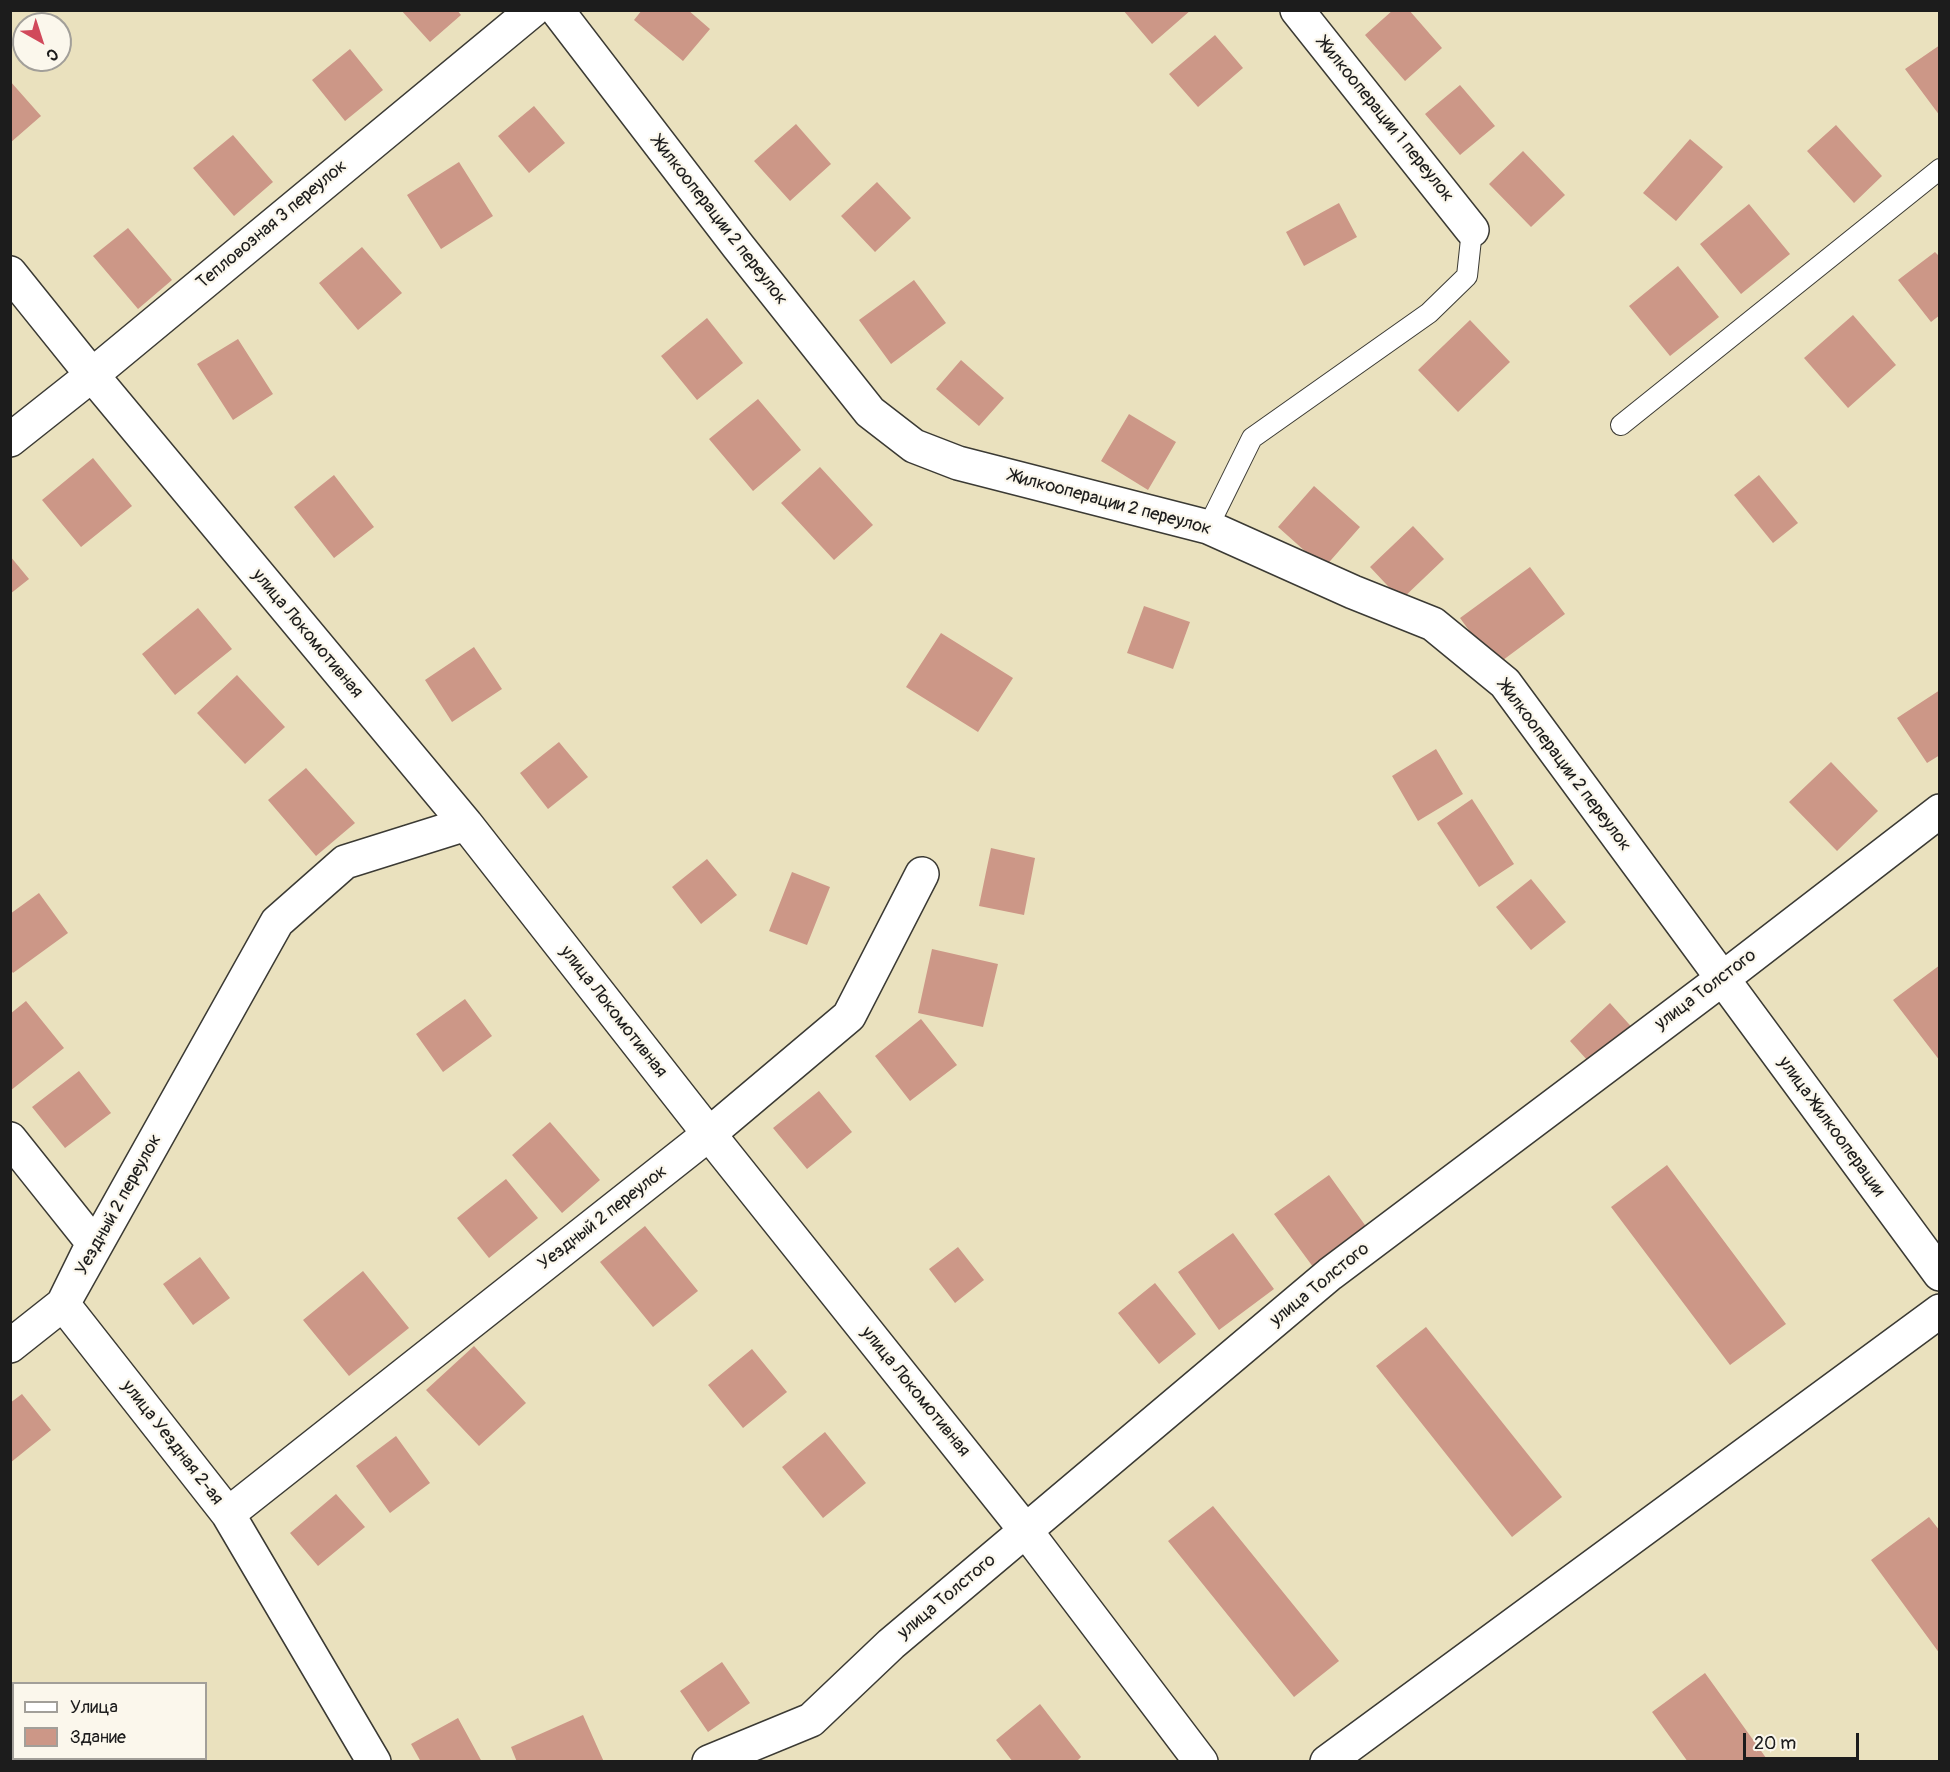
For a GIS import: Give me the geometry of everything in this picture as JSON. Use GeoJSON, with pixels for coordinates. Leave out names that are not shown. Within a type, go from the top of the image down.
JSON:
{"type":"FeatureCollection","features":[{"type":"Feature","properties":{"kind":"street","name":"Тепловозная 3 переулок"},"geometry":{"type":"LineString","coordinates":[[10,440],[92,375],[533,10]]}},
{"type":"Feature","properties":{"kind":"street","name":"Жилкооперации 2 переулок"},"geometry":{"type":"LineString","coordinates":[[557,10],[738,246],[870,412],[914,446],[958,463],[1208,527],[1353,592],[1433,624],[1505,683],[1722,979]]}},
{"type":"Feature","properties":{"kind":"street","name":"Жилкооперации 1 переулок"},"geometry":{"type":"LineString","coordinates":[[1297,10],[1472,230]]}},
{"type":"Feature","properties":{"kind":"street","name":"улица Локомотивная"},"geometry":{"type":"LineString","coordinates":[[10,273],[466,825],[1026,1531],[1201,1761]]}},
{"type":"Feature","properties":{"kind":"street","name":"улица Толстого"},"geometry":{"type":"LineString","coordinates":[[709,1761],[811,1720],[891,1644],[1330,1274],[1722,979],[1940,811]]}},
{"type":"Feature","properties":{"kind":"street","name":"Уездный 2 переулок"},"geometry":{"type":"LineString","coordinates":[[10,1346],[63,1304],[277,922],[345,862],[466,825]]}},
{"type":"Feature","properties":{"kind":"street","name":"Уездный 2 переулок"},"geometry":{"type":"LineString","coordinates":[[228,1514],[709,1134],[849,1016],[922,874]]}},
{"type":"Feature","properties":{"kind":"street","name":"улица Жилкооперации"},"geometry":{"type":"LineString","coordinates":[[1722,979],[1940,1274]]}},
{"type":"Feature","properties":{"kind":"street"},"geometry":{"type":"LineString","coordinates":[[10,1139],[93,1243],[63,1304]]}},
{"type":"Feature","properties":{"kind":"street","name":"улица Уездная 2-ая"},"geometry":{"type":"LineString","coordinates":[[63,1304],[228,1514],[374,1761]]}},
{"type":"Feature","properties":{"kind":"street"},"geometry":{"type":"LineString","coordinates":[[1327,1761],[1940,1311]]}},
{"type":"Feature","properties":{"kind":"lane"},"geometry":{"type":"LineString","coordinates":[[1621,425],[1940,169]]}},
{"type":"Feature","properties":{"kind":"lane"},"geometry":{"type":"LineString","coordinates":[[1208,527],[1252,438],[1429,313],[1467,276],[1472,230]]}},
{"type":"Feature","properties":{"kind":"building"},"geometry":{"type":"Polygon","coordinates":[[[401,10],[457,10],[461,15],[430,42],[401,10]]]}},
{"type":"Feature","properties":{"kind":"building"},"geometry":{"type":"Polygon","coordinates":[[[642,10],[688,10],[710,29],[683,61],[634,20],[642,10]]]}},
{"type":"Feature","properties":{"kind":"building"},"geometry":{"type":"Polygon","coordinates":[[[1123,10],[1191,10],[1152,44],[1123,10]]]}},
{"type":"Feature","properties":{"kind":"building"},"geometry":{"type":"Polygon","coordinates":[[[1393,10],[1409,10],[1442,48],[1405,81],[1365,35],[1393,10]]]}},
{"type":"Feature","properties":{"kind":"building"},"geometry":{"type":"Polygon","coordinates":[[[1215,35],[1243,68],[1198,107],[1169,74],[1215,35]]]}},
{"type":"Feature","properties":{"kind":"building"},"geometry":{"type":"Polygon","coordinates":[[[1940,45],[1940,116],[1905,69],[1940,45]]]}},
{"type":"Feature","properties":{"kind":"building"},"geometry":{"type":"Polygon","coordinates":[[[350,49],[383,90],[345,121],[312,80],[350,49]]]}},
{"type":"Feature","properties":{"kind":"building"},"geometry":{"type":"Polygon","coordinates":[[[10,81],[41,116],[10,143],[10,81]]]}},
{"type":"Feature","properties":{"kind":"building"},"geometry":{"type":"Polygon","coordinates":[[[1460,85],[1495,126],[1460,155],[1425,114],[1460,85]]]}},
{"type":"Feature","properties":{"kind":"building"},"geometry":{"type":"Polygon","coordinates":[[[534,106],[565,143],[529,173],[498,136],[534,106]]]}},
{"type":"Feature","properties":{"kind":"building"},"geometry":{"type":"Polygon","coordinates":[[[796,124],[831,164],[790,201],[754,161],[796,124]]]}},
{"type":"Feature","properties":{"kind":"building"},"geometry":{"type":"Polygon","coordinates":[[[1836,125],[1882,176],[1854,203],[1807,151],[1836,125]]]}},
{"type":"Feature","properties":{"kind":"building"},"geometry":{"type":"Polygon","coordinates":[[[233,135],[273,182],[234,216],[193,168],[233,135]]]}},
{"type":"Feature","properties":{"kind":"building"},"geometry":{"type":"Polygon","coordinates":[[[1690,139],[1723,167],[1676,221],[1643,193],[1690,139]]]}},
{"type":"Feature","properties":{"kind":"building"},"geometry":{"type":"Polygon","coordinates":[[[1523,151],[1565,195],[1531,227],[1489,184],[1523,151]]]}},
{"type":"Feature","properties":{"kind":"building"},"geometry":{"type":"Polygon","coordinates":[[[459,162],[493,216],[441,249],[407,195],[459,162]]]}},
{"type":"Feature","properties":{"kind":"building"},"geometry":{"type":"Polygon","coordinates":[[[877,182],[911,218],[875,252],[841,216],[877,182]]]}},
{"type":"Feature","properties":{"kind":"building"},"geometry":{"type":"Polygon","coordinates":[[[1339,203],[1357,237],[1304,266],[1286,232],[1339,203]]]}},
{"type":"Feature","properties":{"kind":"building"},"geometry":{"type":"Polygon","coordinates":[[[1749,204],[1790,254],[1741,294],[1700,244],[1749,204]]]}},
{"type":"Feature","properties":{"kind":"building"},"geometry":{"type":"Polygon","coordinates":[[[128,228],[172,280],[138,309],[93,256],[128,228]]]}},
{"type":"Feature","properties":{"kind":"building"},"geometry":{"type":"Polygon","coordinates":[[[362,247],[402,293],[358,330],[319,283],[362,247]]]}},
{"type":"Feature","properties":{"kind":"building"},"geometry":{"type":"Polygon","coordinates":[[[1935,252],[1940,257],[1940,315],[1931,322],[1898,280],[1935,252]]]}},
{"type":"Feature","properties":{"kind":"building"},"geometry":{"type":"Polygon","coordinates":[[[1678,266],[1719,317],[1670,356],[1629,306],[1678,266]]]}},
{"type":"Feature","properties":{"kind":"building"},"geometry":{"type":"Polygon","coordinates":[[[914,280],[946,323],[891,364],[859,320],[914,280]]]}},
{"type":"Feature","properties":{"kind":"building"},"geometry":{"type":"Polygon","coordinates":[[[1853,315],[1896,365],[1848,408],[1804,358],[1853,315]]]}},
{"type":"Feature","properties":{"kind":"building"},"geometry":{"type":"Polygon","coordinates":[[[707,318],[743,363],[697,400],[661,356],[707,318]]]}},
{"type":"Feature","properties":{"kind":"building"},"geometry":{"type":"Polygon","coordinates":[[[1470,320],[1510,362],[1458,412],[1418,370],[1470,320]]]}},
{"type":"Feature","properties":{"kind":"building"},"geometry":{"type":"Polygon","coordinates":[[[238,339],[273,394],[233,420],[197,364],[238,339]]]}},
{"type":"Feature","properties":{"kind":"building"},"geometry":{"type":"Polygon","coordinates":[[[961,360],[1004,398],[979,426],[936,389],[961,360]]]}},
{"type":"Feature","properties":{"kind":"building"},"geometry":{"type":"Polygon","coordinates":[[[758,399],[801,450],[753,491],[709,439],[758,399]]]}},
{"type":"Feature","properties":{"kind":"building"},"geometry":{"type":"Polygon","coordinates":[[[1129,414],[1176,442],[1148,490],[1101,461],[1129,414]]]}},
{"type":"Feature","properties":{"kind":"building"},"geometry":{"type":"Polygon","coordinates":[[[93,458],[132,506],[81,547],[42,500],[93,458]]]}},
{"type":"Feature","properties":{"kind":"building"},"geometry":{"type":"Polygon","coordinates":[[[820,467],[873,525],[834,560],[781,503],[820,467]]]}},
{"type":"Feature","properties":{"kind":"building"},"geometry":{"type":"Polygon","coordinates":[[[334,475],[374,527],[334,558],[294,507],[334,475]]]}},
{"type":"Feature","properties":{"kind":"building"},"geometry":{"type":"Polygon","coordinates":[[[1759,475],[1798,523],[1773,543],[1734,495],[1759,475]]]}},
{"type":"Feature","properties":{"kind":"building"},"geometry":{"type":"Polygon","coordinates":[[[1314,486],[1360,527],[1324,568],[1278,527],[1314,486]]]}},
{"type":"Feature","properties":{"kind":"building"},"geometry":{"type":"Polygon","coordinates":[[[1413,526],[1444,559],[1401,600],[1370,567],[1413,526]]]}},
{"type":"Feature","properties":{"kind":"building"},"geometry":{"type":"Polygon","coordinates":[[[10,556],[29,579],[10,594],[10,556]]]}},
{"type":"Feature","properties":{"kind":"building"},"geometry":{"type":"Polygon","coordinates":[[[1530,567],[1565,614],[1495,666],[1460,618],[1530,567]]]}},
{"type":"Feature","properties":{"kind":"building"},"geometry":{"type":"Polygon","coordinates":[[[1144,606],[1190,622],[1173,669],[1127,653],[1144,606]]]}},
{"type":"Feature","properties":{"kind":"building"},"geometry":{"type":"Polygon","coordinates":[[[198,608],[232,649],[175,695],[142,654],[198,608]]]}},
{"type":"Feature","properties":{"kind":"building"},"geometry":{"type":"Polygon","coordinates":[[[941,633],[1013,678],[978,732],[906,687],[941,633]]]}},
{"type":"Feature","properties":{"kind":"building"},"geometry":{"type":"Polygon","coordinates":[[[474,647],[502,689],[452,722],[425,680],[474,647]]]}},
{"type":"Feature","properties":{"kind":"building"},"geometry":{"type":"Polygon","coordinates":[[[237,675],[285,727],[245,764],[197,713],[237,675]]]}},
{"type":"Feature","properties":{"kind":"building"},"geometry":{"type":"Polygon","coordinates":[[[1940,690],[1940,755],[1927,763],[1897,718],[1940,690]]]}},
{"type":"Feature","properties":{"kind":"building"},"geometry":{"type":"Polygon","coordinates":[[[559,742],[588,777],[548,809],[520,773],[559,742]]]}},
{"type":"Feature","properties":{"kind":"building"},"geometry":{"type":"Polygon","coordinates":[[[1436,749],[1463,794],[1418,821],[1392,776],[1436,749]]]}},
{"type":"Feature","properties":{"kind":"building"},"geometry":{"type":"Polygon","coordinates":[[[1831,762],[1878,811],[1837,851],[1789,802],[1831,762]]]}},
{"type":"Feature","properties":{"kind":"building"},"geometry":{"type":"Polygon","coordinates":[[[306,768],[355,823],[316,856],[268,800],[306,768]]]}},
{"type":"Feature","properties":{"kind":"building"},"geometry":{"type":"Polygon","coordinates":[[[1472,799],[1514,864],[1479,887],[1437,823],[1472,799]]]}},
{"type":"Feature","properties":{"kind":"building"},"geometry":{"type":"Polygon","coordinates":[[[991,848],[1035,858],[1024,915],[979,906],[991,848]]]}},
{"type":"Feature","properties":{"kind":"building"},"geometry":{"type":"Polygon","coordinates":[[[707,859],[737,895],[701,924],[672,887],[707,859]]]}},
{"type":"Feature","properties":{"kind":"building"},"geometry":{"type":"Polygon","coordinates":[[[792,872],[830,887],[807,945],[769,931],[792,872]]]}},
{"type":"Feature","properties":{"kind":"building"},"geometry":{"type":"Polygon","coordinates":[[[1531,879],[1566,922],[1531,950],[1496,907],[1531,879]]]}},
{"type":"Feature","properties":{"kind":"building"},"geometry":{"type":"Polygon","coordinates":[[[39,893],[68,933],[13,973],[10,969],[10,914],[39,893]]]}},
{"type":"Feature","properties":{"kind":"building"},"geometry":{"type":"Polygon","coordinates":[[[932,949],[998,964],[983,1027],[918,1013],[932,949]]]}},
{"type":"Feature","properties":{"kind":"building"},"geometry":{"type":"Polygon","coordinates":[[[1940,965],[1940,1061],[1893,1000],[1940,965]]]}},
{"type":"Feature","properties":{"kind":"building"},"geometry":{"type":"Polygon","coordinates":[[[465,999],[492,1036],[443,1072],[416,1034],[465,999]]]}},
{"type":"Feature","properties":{"kind":"building"},"geometry":{"type":"Polygon","coordinates":[[[26,1001],[64,1048],[10,1091],[10,1014],[26,1001]]]}},
{"type":"Feature","properties":{"kind":"building"},"geometry":{"type":"Polygon","coordinates":[[[1610,1003],[1637,1033],[1596,1070],[1570,1041],[1610,1003]]]}},
{"type":"Feature","properties":{"kind":"building"},"geometry":{"type":"Polygon","coordinates":[[[921,1019],[957,1065],[910,1101],[875,1056],[921,1019]]]}},
{"type":"Feature","properties":{"kind":"building"},"geometry":{"type":"Polygon","coordinates":[[[79,1071],[111,1113],[65,1148],[32,1107],[79,1071]]]}},
{"type":"Feature","properties":{"kind":"building"},"geometry":{"type":"Polygon","coordinates":[[[819,1091],[852,1132],[807,1169],[773,1128],[819,1091]]]}},
{"type":"Feature","properties":{"kind":"building"},"geometry":{"type":"Polygon","coordinates":[[[550,1122],[600,1180],[562,1213],[512,1155],[550,1122]]]}},
{"type":"Feature","properties":{"kind":"building"},"geometry":{"type":"Polygon","coordinates":[[[1667,1165],[1786,1324],[1730,1365],[1611,1207],[1667,1165]]]}},
{"type":"Feature","properties":{"kind":"building"},"geometry":{"type":"Polygon","coordinates":[[[1329,1175],[1370,1232],[1316,1271],[1274,1214],[1329,1175]]]}},
{"type":"Feature","properties":{"kind":"building"},"geometry":{"type":"Polygon","coordinates":[[[506,1179],[538,1218],[489,1258],[457,1218],[506,1179]]]}},
{"type":"Feature","properties":{"kind":"building"},"geometry":{"type":"Polygon","coordinates":[[[645,1226],[698,1291],[653,1327],[600,1262],[645,1226]]]}},
{"type":"Feature","properties":{"kind":"building"},"geometry":{"type":"Polygon","coordinates":[[[1233,1233],[1274,1289],[1219,1330],[1178,1272],[1233,1233]]]}},
{"type":"Feature","properties":{"kind":"building"},"geometry":{"type":"Polygon","coordinates":[[[958,1247],[984,1280],[955,1303],[929,1269],[958,1247]]]}},
{"type":"Feature","properties":{"kind":"building"},"geometry":{"type":"Polygon","coordinates":[[[200,1257],[230,1298],[193,1325],[163,1284],[200,1257]]]}},
{"type":"Feature","properties":{"kind":"building"},"geometry":{"type":"Polygon","coordinates":[[[363,1271],[409,1328],[349,1376],[303,1320],[363,1271]]]}},
{"type":"Feature","properties":{"kind":"building"},"geometry":{"type":"Polygon","coordinates":[[[1155,1283],[1196,1334],[1159,1364],[1118,1313],[1155,1283]]]}},
{"type":"Feature","properties":{"kind":"building"},"geometry":{"type":"Polygon","coordinates":[[[1426,1327],[1562,1497],[1512,1537],[1376,1366],[1426,1327]]]}},
{"type":"Feature","properties":{"kind":"building"},"geometry":{"type":"Polygon","coordinates":[[[474,1346],[526,1403],[479,1446],[426,1390],[474,1346]]]}},
{"type":"Feature","properties":{"kind":"building"},"geometry":{"type":"Polygon","coordinates":[[[752,1349],[787,1392],[743,1428],[708,1385],[752,1349]]]}},
{"type":"Feature","properties":{"kind":"building"},"geometry":{"type":"Polygon","coordinates":[[[22,1394],[51,1430],[10,1463],[10,1403],[22,1394]]]}},
{"type":"Feature","properties":{"kind":"building"},"geometry":{"type":"Polygon","coordinates":[[[825,1432],[866,1483],[823,1518],[782,1467],[825,1432]]]}},
{"type":"Feature","properties":{"kind":"building"},"geometry":{"type":"Polygon","coordinates":[[[396,1436],[430,1483],[390,1513],[356,1466],[396,1436]]]}},
{"type":"Feature","properties":{"kind":"building"},"geometry":{"type":"Polygon","coordinates":[[[336,1494],[365,1527],[318,1566],[290,1533],[336,1494]]]}},
{"type":"Feature","properties":{"kind":"building"},"geometry":{"type":"Polygon","coordinates":[[[1213,1506],[1339,1661],[1294,1697],[1168,1541],[1213,1506]]]}},
{"type":"Feature","properties":{"kind":"building"},"geometry":{"type":"Polygon","coordinates":[[[1929,1517],[1940,1531],[1940,1654],[1871,1560],[1929,1517]]]}},
{"type":"Feature","properties":{"kind":"building"},"geometry":{"type":"Polygon","coordinates":[[[722,1662],[750,1703],[708,1732],[680,1691],[722,1662]]]}},
{"type":"Feature","properties":{"kind":"building"},"geometry":{"type":"Polygon","coordinates":[[[1705,1673],[1769,1762],[1688,1762],[1652,1712],[1705,1673]]]}},
{"type":"Feature","properties":{"kind":"building"},"geometry":{"type":"Polygon","coordinates":[[[1040,1704],[1081,1757],[1076,1762],[1013,1762],[996,1740],[1040,1704]]]}},
{"type":"Feature","properties":{"kind":"building"},"geometry":{"type":"Polygon","coordinates":[[[583,1715],[604,1762],[517,1762],[511,1747],[583,1715]]]}},
{"type":"Feature","properties":{"kind":"building"},"geometry":{"type":"Polygon","coordinates":[[[458,1718],[482,1762],[421,1762],[411,1744],[458,1718]]]}}]}
